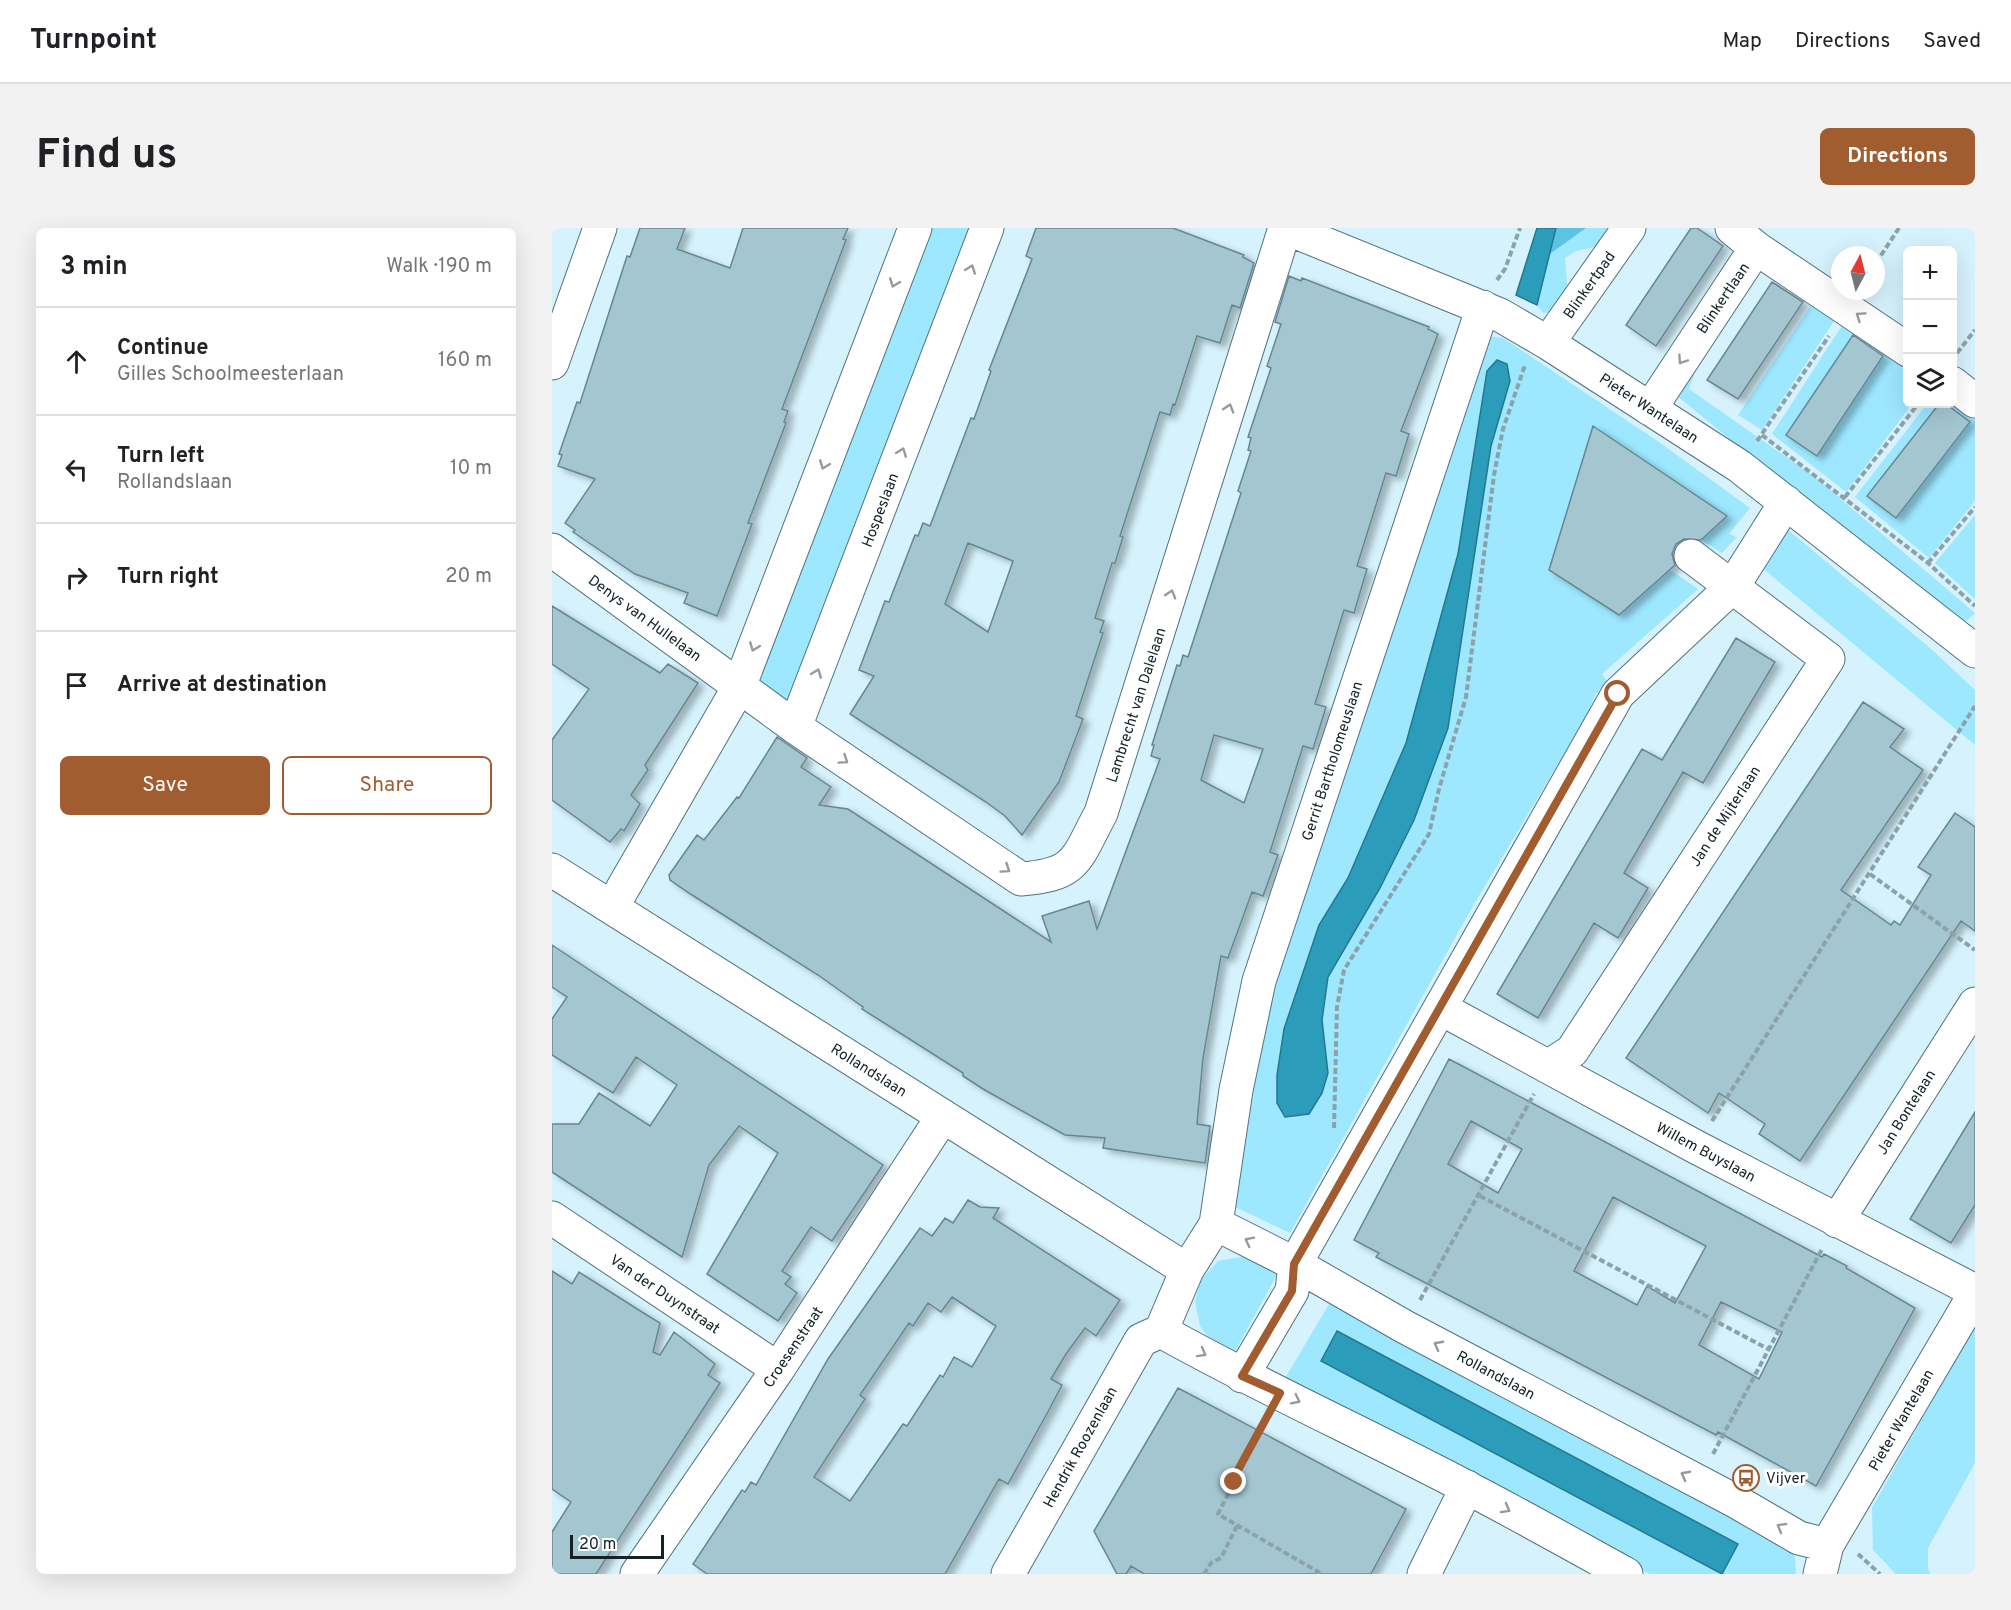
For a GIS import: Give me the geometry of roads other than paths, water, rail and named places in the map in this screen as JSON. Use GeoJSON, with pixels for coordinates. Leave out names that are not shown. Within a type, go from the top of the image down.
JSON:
{"type":"FeatureCollection","features":[{"type":"Feature","properties":{"kind":"street"},"geometry":{"type":"LineString","coordinates":[[552,363],[600,228]]}},
{"type":"Feature","properties":{"kind":"street"},"geometry":{"type":"LineString","coordinates":[[612,907],[739,687],[915,228]]}},
{"type":"Feature","properties":{"kind":"street","name":"Hospeslaan"},"geometry":{"type":"LineString","coordinates":[[795,727],[987,228]]}},
{"type":"Feature","properties":{"kind":"street","name":"Lambrecht van Dalelaan"},"geometry":{"type":"LineString","coordinates":[[795,727],[1022,879],[1049,877],[1073,865],[1101,813],[1117,767],[1285,228]]}},
{"type":"Feature","properties":{"kind":"street","name":"Pieter Wantelaan"},"geometry":{"type":"LineString","coordinates":[[1285,228],[1483,307],[1542,340],[1739,466],[1974,647]]}},
{"type":"Feature","properties":{"kind":"street","name":"Blinkertpad"},"geometry":{"type":"LineString","coordinates":[[1542,340],[1629,228]]}},
{"type":"Feature","properties":{"kind":"street"},"geometry":{"type":"LineString","coordinates":[[1732,228],[1756,248]]}},
{"type":"Feature","properties":{"kind":"street","name":"Blinkertlaan"},"geometry":{"type":"LineString","coordinates":[[1650,409],[1756,248],[1903,346]]}},
{"type":"Feature","properties":{"kind":"street","name":"Gerrit Bartholomeuslaan"},"geometry":{"type":"LineString","coordinates":[[1216,1224],[1236,1090],[1259,981],[1483,307]]}},
{"type":"Feature","properties":{"kind":"street"},"geometry":{"type":"LineString","coordinates":[[1957,386],[1975,401]]}},
{"type":"Feature","properties":{"kind":"street"},"geometry":{"type":"LineString","coordinates":[[1242,1376],[1292,1291],[1294,1264],[1618,694],[1733,586],[1786,502]]}},
{"type":"Feature","properties":{"kind":"street","name":"Denys van Hullelaan"},"geometry":{"type":"LineString","coordinates":[[552,550],[739,687]]}},
{"type":"Feature","properties":{"kind":"street"},"geometry":{"type":"LineString","coordinates":[[1691,556],[1733,586]]}},
{"type":"Feature","properties":{"kind":"street","name":"Jan de Mijterlaan"},"geometry":{"type":"LineString","coordinates":[[1548,1067],[1572,1050],[1828,659],[1733,586]]}},
{"type":"Feature","properties":{"kind":"street"},"geometry":{"type":"LineString","coordinates":[[739,687],[795,727]]}},
{"type":"Feature","properties":{"kind":"street","name":"Rollandslaan"},"geometry":{"type":"LineString","coordinates":[[552,870],[1187,1270]]}},
{"type":"Feature","properties":{"kind":"street","name":"Jan Bontelaan"},"geometry":{"type":"LineString","coordinates":[[1837,1221],[1975,1004]]}},
{"type":"Feature","properties":{"kind":"street","name":"Willem Buyslaan"},"geometry":{"type":"LineString","coordinates":[[1440,1008],[1696,1147],[1975,1293]]}},
{"type":"Feature","properties":{"kind":"street","name":"Croesenstraat"},"geometry":{"type":"LineString","coordinates":[[637,1574],[778,1369],[943,1116]]}},
{"type":"Feature","properties":{"kind":"street","name":"Van der Duynstraat"},"geometry":{"type":"LineString","coordinates":[[554,1223],[778,1369]]}},
{"type":"Feature","properties":{"kind":"street"},"geometry":{"type":"LineString","coordinates":[[1216,1224],[1187,1270],[1161,1331],[1242,1376],[1467,1487],[1626,1574]]}},
{"type":"Feature","properties":{"kind":"street","name":"Rollandslaan"},"geometry":{"type":"LineString","coordinates":[[1216,1224],[1294,1264],[1405,1327],[1698,1481],[1799,1538],[1824,1560]]}},
{"type":"Feature","properties":{"kind":"street","name":"Pieter Wantelaan"},"geometry":{"type":"LineString","coordinates":[[1824,1560],[1975,1293]]}},
{"type":"Feature","properties":{"kind":"street","name":"Hendrik Roozenlaan"},"geometry":{"type":"LineString","coordinates":[[1008,1574],[1141,1340],[1161,1331]]}},
{"type":"Feature","properties":{"kind":"street"},"geometry":{"type":"LineString","coordinates":[[1424,1574],[1467,1487]]}},
{"type":"Feature","properties":{"kind":"place","name":"Vijver"},"geometry":{"type":"Point","coordinates":[1746,1478]}}]}
